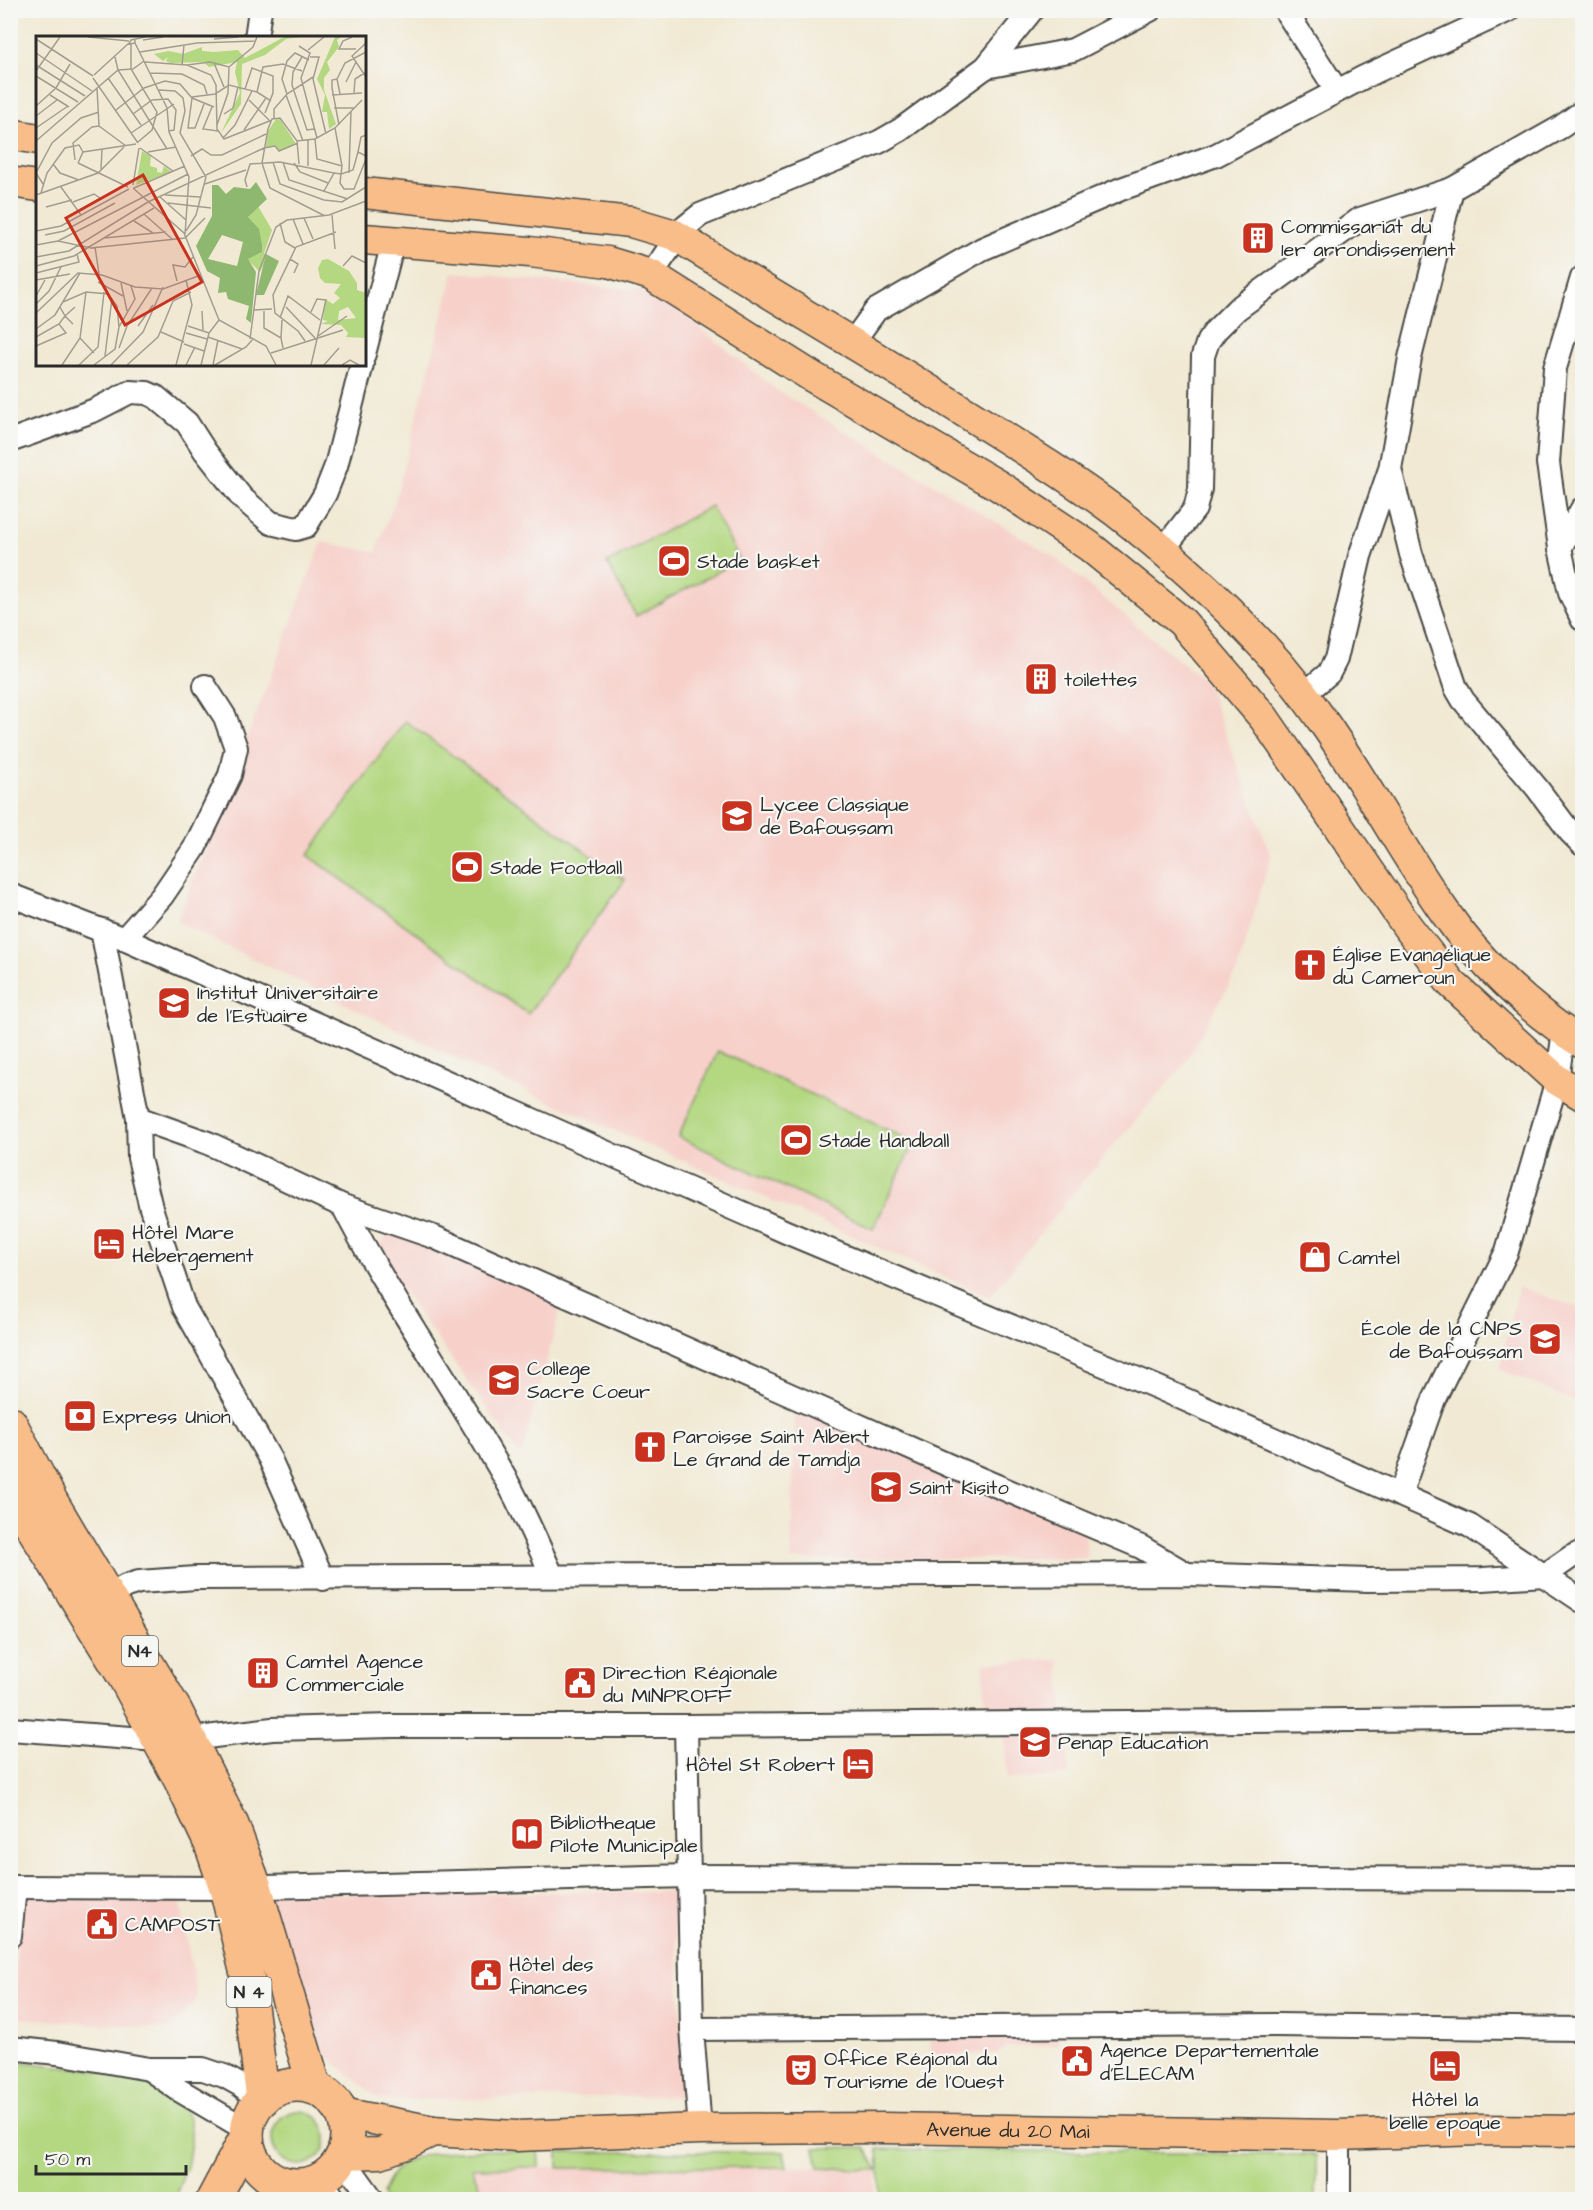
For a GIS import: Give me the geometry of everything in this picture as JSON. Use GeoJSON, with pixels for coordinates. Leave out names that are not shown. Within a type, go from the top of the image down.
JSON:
{"type":"FeatureCollection","features":[{"type":"Feature","properties":{"kind":"highway","name":"N4"},"geometry":{"type":"LineString","coordinates":[[10,1423],[52,1503],[124,1676],[174,1740],[180,1779],[211,1844],[241,1887]]}},
{"type":"Feature","properties":{"kind":"highway","name":"N4"},"geometry":{"type":"LineString","coordinates":[[10,1486],[32,1526],[95,1604]]}},
{"type":"Feature","properties":{"kind":"highway","name":"N 4"},"geometry":{"type":"LineString","coordinates":[[241,1887],[315,2088]]}},
{"type":"Feature","properties":{"kind":"highway","name":"N 4"},"geometry":{"type":"LineString","coordinates":[[241,1887],[247,1974],[262,2100]]}},
{"type":"Feature","properties":{"kind":"highway"},"geometry":{"type":"LineString","coordinates":[[213,2199],[247,2133],[252,2114],[262,2100],[282,2087],[293,2085],[315,2088],[335,2102],[342,2113],[347,2133],[317,2179],[275,2180],[255,2162],[249,2149],[247,2133]]}},
{"type":"Feature","properties":{"kind":"main road"},"geometry":{"type":"LineString","coordinates":[[10,134],[36,139]]}},
{"type":"Feature","properties":{"kind":"main road"},"geometry":{"type":"LineString","coordinates":[[10,182],[36,186]]}},
{"type":"Feature","properties":{"kind":"main road"},"geometry":{"type":"LineString","coordinates":[[366,193],[631,222],[675,235],[1026,451],[1115,512],[1207,588],[1264,647],[1303,695],[1348,759],[1445,913],[1484,960],[1524,998],[1573,1037]]}},
{"type":"Feature","properties":{"kind":"main road"},"geometry":{"type":"LineString","coordinates":[[379,241],[541,254],[608,262],[651,275],[811,375],[999,486],[1089,546],[1182,622],[1264,718],[1407,926],[1452,983],[1557,1080],[1582,1095]]}},
{"type":"Feature","properties":{"kind":"main road","name":"Avenue du 20 Mai"},"geometry":{"type":"LineString","coordinates":[[342,2113],[433,2131],[517,2136],[700,2129],[883,2128],[1339,2135],[1478,2130],[1582,2131]]}},
{"type":"Feature","properties":{"kind":"main road","name":"Avenue du 20 Mai"},"geometry":{"type":"LineString","coordinates":[[317,2179],[433,2131]]}},
{"type":"Feature","properties":{"kind":"street"},"geometry":{"type":"LineString","coordinates":[[256,36],[260,10]]}},
{"type":"Feature","properties":{"kind":"street"},"geometry":{"type":"LineString","coordinates":[[651,275],[671,246],[675,235],[700,215],[879,142],[900,130],[986,68],[1032,10]]}},
{"type":"Feature","properties":{"kind":"street"},"geometry":{"type":"LineString","coordinates":[[986,68],[1073,50],[1150,10]]}},
{"type":"Feature","properties":{"kind":"street"},"geometry":{"type":"LineString","coordinates":[[1286,10],[1337,91]]}},
{"type":"Feature","properties":{"kind":"street"},"geometry":{"type":"LineString","coordinates":[[852,343],[876,310],[982,249],[1121,189],[1216,154],[1337,91],[1509,10]]}},
{"type":"Feature","properties":{"kind":"street"},"geometry":{"type":"LineString","coordinates":[[1162,550],[1195,509],[1200,489],[1203,356],[1208,341],[1216,330],[1237,309],[1360,219],[1452,189],[1561,127],[1582,112]]}},
{"type":"Feature","properties":{"kind":"street"},"geometry":{"type":"LineString","coordinates":[[1303,695],[1329,673],[1336,659],[1360,556],[1390,469],[1410,358],[1452,189]]}},
{"type":"Feature","properties":{"kind":"street"},"geometry":{"type":"LineString","coordinates":[[366,339],[379,241]]}},
{"type":"Feature","properties":{"kind":"street"},"geometry":{"type":"LineString","coordinates":[[1582,278],[1555,368],[1548,463],[1560,548],[1570,593],[1582,619]]}},
{"type":"Feature","properties":{"kind":"street"},"geometry":{"type":"LineString","coordinates":[[10,441],[95,410],[130,392],[147,393],[156,397],[187,423],[205,452],[242,498],[271,523],[296,529],[306,526],[326,494],[336,466],[361,366]]}},
{"type":"Feature","properties":{"kind":"street"},"geometry":{"type":"LineString","coordinates":[[1390,469],[1411,554],[1462,700],[1582,844]]}},
{"type":"Feature","properties":{"kind":"street"},"geometry":{"type":"LineString","coordinates":[[1560,548],[1582,509]]}},
{"type":"Feature","properties":{"kind":"street"},"geometry":{"type":"LineString","coordinates":[[124,939],[162,896],[194,849],[230,775],[236,748],[225,717],[205,686]]}},
{"type":"Feature","properties":{"kind":"street"},"geometry":{"type":"LineString","coordinates":[[10,895],[124,939],[776,1227],[1159,1388],[1470,1526],[1582,1601]]}},
{"type":"Feature","properties":{"kind":"street"},"geometry":{"type":"LineString","coordinates":[[102,930],[138,1118],[139,1158],[151,1208],[184,1307],[270,1459],[323,1579]]}},
{"type":"Feature","properties":{"kind":"street"},"geometry":{"type":"LineString","coordinates":[[1400,1495],[1434,1399],[1507,1251],[1557,1080],[1573,1037]]}},
{"type":"Feature","properties":{"kind":"street"},"geometry":{"type":"LineString","coordinates":[[138,1118],[208,1143],[343,1206],[434,1237],[1141,1547],[1186,1574]]}},
{"type":"Feature","properties":{"kind":"street"},"geometry":{"type":"LineString","coordinates":[[343,1206],[387,1285],[509,1485],[552,1575]]}},
{"type":"Feature","properties":{"kind":"street"},"geometry":{"type":"LineString","coordinates":[[95,1604],[126,1586],[161,1579],[552,1575],[1186,1574],[1368,1580],[1483,1579],[1545,1575],[1582,1552]]}},
{"type":"Feature","properties":{"kind":"street"},"geometry":{"type":"LineString","coordinates":[[10,1730],[174,1740],[272,1729],[380,1726],[686,1726],[1582,1718]]}},
{"type":"Feature","properties":{"kind":"street"},"geometry":{"type":"LineString","coordinates":[[686,1726],[692,2030],[700,2129]]}},
{"type":"Feature","properties":{"kind":"street"},"geometry":{"type":"LineString","coordinates":[[10,1936],[13,1888],[241,1887],[688,1876],[1582,1879]]}},
{"type":"Feature","properties":{"kind":"street"},"geometry":{"type":"LineString","coordinates":[[692,2030],[1265,2025],[1582,2029]]}},
{"type":"Feature","properties":{"kind":"street"},"geometry":{"type":"LineString","coordinates":[[10,2048],[57,2053],[149,2069],[204,2069],[242,2085],[262,2100]]}},
{"type":"Feature","properties":{"kind":"street"},"geometry":{"type":"LineString","coordinates":[[149,2069],[247,2133]]}},
{"type":"Feature","properties":{"kind":"street"},"geometry":{"type":"LineString","coordinates":[[1339,2135],[1339,2199]]}},
{"type":"Feature","properties":{"kind":"street"},"geometry":{"type":"LineString","coordinates":[[317,2179],[373,2199]]}},
{"type":"Feature","properties":{"kind":"shaded area","name":"Lycee Classique de Bafoussam"},"geometry":{"type":"Polygon","coordinates":[[[454,272],[656,292],[779,392],[1053,556],[1207,684],[1271,856],[1237,971],[1182,1067],[1088,1175],[989,1297],[495,1077],[177,922],[322,542],[376,552],[396,498],[454,272]]]}},
{"type":"Feature","properties":{"kind":"shaded area","name":"College Sacre Coeur"},"geometry":{"type":"Polygon","coordinates":[[[394,1227],[562,1303],[521,1457],[375,1251],[394,1227]]]}},
{"type":"Feature","properties":{"kind":"shaded area","name":"École de la CNPS de Bafoussam"},"geometry":{"type":"Polygon","coordinates":[[[1518,1287],[1582,1309],[1582,1405],[1500,1369],[1518,1287]]]}},
{"type":"Feature","properties":{"kind":"shaded area","name":"Saint Kisito"},"geometry":{"type":"Polygon","coordinates":[[[795,1407],[1085,1530],[1087,1558],[791,1560],[795,1407]]]}},
{"type":"Feature","properties":{"kind":"shaded area","name":"Penap Education"},"geometry":{"type":"Polygon","coordinates":[[[1059,1660],[1069,1776],[1007,1779],[1003,1709],[985,1708],[984,1663],[1059,1660]]]}},
{"type":"Feature","properties":{"kind":"shaded area","name":"CAMPOST"},"geometry":{"type":"Polygon","coordinates":[[[23,1883],[178,1889],[197,1999],[170,2029],[15,2018],[16,1960],[23,1883]]]}},
{"type":"Feature","properties":{"kind":"shaded area","name":"Hôtel des finances"},"geometry":{"type":"Polygon","coordinates":[[[674,1892],[685,2096],[380,2100],[326,2055],[261,1894],[674,1892]]]}},
{"type":"Feature","properties":{"kind":"shaded area"},"geometry":{"type":"Polygon","coordinates":[[[1059,2024],[1059,2044],[1007,2047],[998,2053],[932,2055],[929,2027],[1059,2024]]]}},
{"type":"Feature","properties":{"kind":"shaded area"},"geometry":{"type":"Polygon","coordinates":[[[819,2167],[878,2170],[873,2199],[486,2200],[471,2168],[819,2167]]]}},
{"type":"Feature","properties":{"kind":"green space","name":"Stade basket"},"geometry":{"type":"Polygon","coordinates":[[[711,506],[740,560],[636,616],[607,563],[711,506]]]}},
{"type":"Feature","properties":{"kind":"green space","name":"Stade Football"},"geometry":{"type":"Polygon","coordinates":[[[405,721],[625,880],[528,1014],[308,855],[405,721]]]}},
{"type":"Feature","properties":{"kind":"green space","name":"Stade Handball"},"geometry":{"type":"Polygon","coordinates":[[[718,1051],[914,1142],[873,1229],[678,1137],[718,1051]]]}},
{"type":"Feature","properties":{"kind":"green space"},"geometry":{"type":"Polygon","coordinates":[[[11,2061],[142,2075],[182,2108],[190,2120],[190,2147],[187,2167],[174,2199],[11,2200],[11,2061]]]}},
{"type":"Feature","properties":{"kind":"green space"},"geometry":{"type":"Polygon","coordinates":[[[299,2111],[309,2113],[318,2119],[324,2128],[326,2138],[324,2148],[318,2157],[309,2163],[299,2165],[289,2163],[280,2157],[274,2148],[272,2138],[274,2128],[280,2119],[289,2113],[299,2111]]]}},
{"type":"Feature","properties":{"kind":"green space"},"geometry":{"type":"Polygon","coordinates":[[[865,2147],[878,2170],[819,2167],[815,2148],[865,2147]]]}},
{"type":"Feature","properties":{"kind":"green space"},"geometry":{"type":"Polygon","coordinates":[[[878,2149],[1316,2155],[1316,2199],[881,2199],[878,2149]]]}},
{"type":"Feature","properties":{"kind":"green space"},"geometry":{"type":"Polygon","coordinates":[[[538,2150],[539,2167],[471,2168],[486,2199],[385,2200],[383,2195],[388,2180],[398,2167],[424,2155],[464,2151],[538,2150]]]}},
{"type":"Feature","properties":{"kind":"green space"},"geometry":{"type":"Polygon","coordinates":[[[558,2152],[784,2152],[787,2167],[558,2168],[558,2152]]]}},
{"type":"Feature","properties":{"kind":"place","name":"Commissariat du 1er arrondissement"},"geometry":{"type":"Point","coordinates":[1258,238]}},
{"type":"Feature","properties":{"kind":"place","name":"Stade basket"},"geometry":{"type":"Point","coordinates":[674,561]}},
{"type":"Feature","properties":{"kind":"place","name":"toilettes"},"geometry":{"type":"Point","coordinates":[1041,679]}},
{"type":"Feature","properties":{"kind":"place","name":"Lycee Classique de Bafoussam"},"geometry":{"type":"Point","coordinates":[737,816]}},
{"type":"Feature","properties":{"kind":"place","name":"Stade Football"},"geometry":{"type":"Point","coordinates":[467,867]}},
{"type":"Feature","properties":{"kind":"place","name":"Église Evangélique du Cameroun"},"geometry":{"type":"Point","coordinates":[1310,965]}},
{"type":"Feature","properties":{"kind":"place","name":"Institut Universitaire de l'Estuaire"},"geometry":{"type":"Point","coordinates":[174,1003]}},
{"type":"Feature","properties":{"kind":"place","name":"Stade Handball"},"geometry":{"type":"Point","coordinates":[796,1140]}},
{"type":"Feature","properties":{"kind":"place","name":"Hôtel Mare Hebergement"},"geometry":{"type":"Point","coordinates":[109,1244]}},
{"type":"Feature","properties":{"kind":"place","name":"Camtel"},"geometry":{"type":"Point","coordinates":[1315,1257]}},
{"type":"Feature","properties":{"kind":"place","name":"École de la CNPS de Bafoussam"},"geometry":{"type":"Point","coordinates":[1545,1339]}},
{"type":"Feature","properties":{"kind":"place","name":"College Sacre Coeur"},"geometry":{"type":"Point","coordinates":[504,1380]}},
{"type":"Feature","properties":{"kind":"place","name":"Express Union"},"geometry":{"type":"Point","coordinates":[80,1416]}},
{"type":"Feature","properties":{"kind":"place","name":"Paroisse Saint Albert Le Grand de Tamdja"},"geometry":{"type":"Point","coordinates":[650,1447]}},
{"type":"Feature","properties":{"kind":"place","name":"Saint Kisito"},"geometry":{"type":"Point","coordinates":[886,1487]}},
{"type":"Feature","properties":{"kind":"place","name":"Camtel Agence Commerciale"},"geometry":{"type":"Point","coordinates":[263,1673]}},
{"type":"Feature","properties":{"kind":"place","name":"Direction Régionale du MINPROFF"},"geometry":{"type":"Point","coordinates":[580,1683]}},
{"type":"Feature","properties":{"kind":"place","name":"Penap Education"},"geometry":{"type":"Point","coordinates":[1035,1742]}},
{"type":"Feature","properties":{"kind":"place","name":"Hôtel St Robert"},"geometry":{"type":"Point","coordinates":[858,1764]}},
{"type":"Feature","properties":{"kind":"place","name":"Bibliotheque Pilote Municipale"},"geometry":{"type":"Point","coordinates":[527,1834]}},
{"type":"Feature","properties":{"kind":"place","name":"CAMPOST"},"geometry":{"type":"Point","coordinates":[102,1924]}},
{"type":"Feature","properties":{"kind":"place","name":"Hôtel des finances"},"geometry":{"type":"Point","coordinates":[486,1975]}},
{"type":"Feature","properties":{"kind":"place","name":"Agence Departementale d'ELECAM"},"geometry":{"type":"Point","coordinates":[1077,2061]}},
{"type":"Feature","properties":{"kind":"place","name":"Hôtel la belle epoque"},"geometry":{"type":"Point","coordinates":[1445,2066]}},
{"type":"Feature","properties":{"kind":"place","name":"Office Régional du Tourisme de l'Ouest"},"geometry":{"type":"Point","coordinates":[801,2070]}}]}
